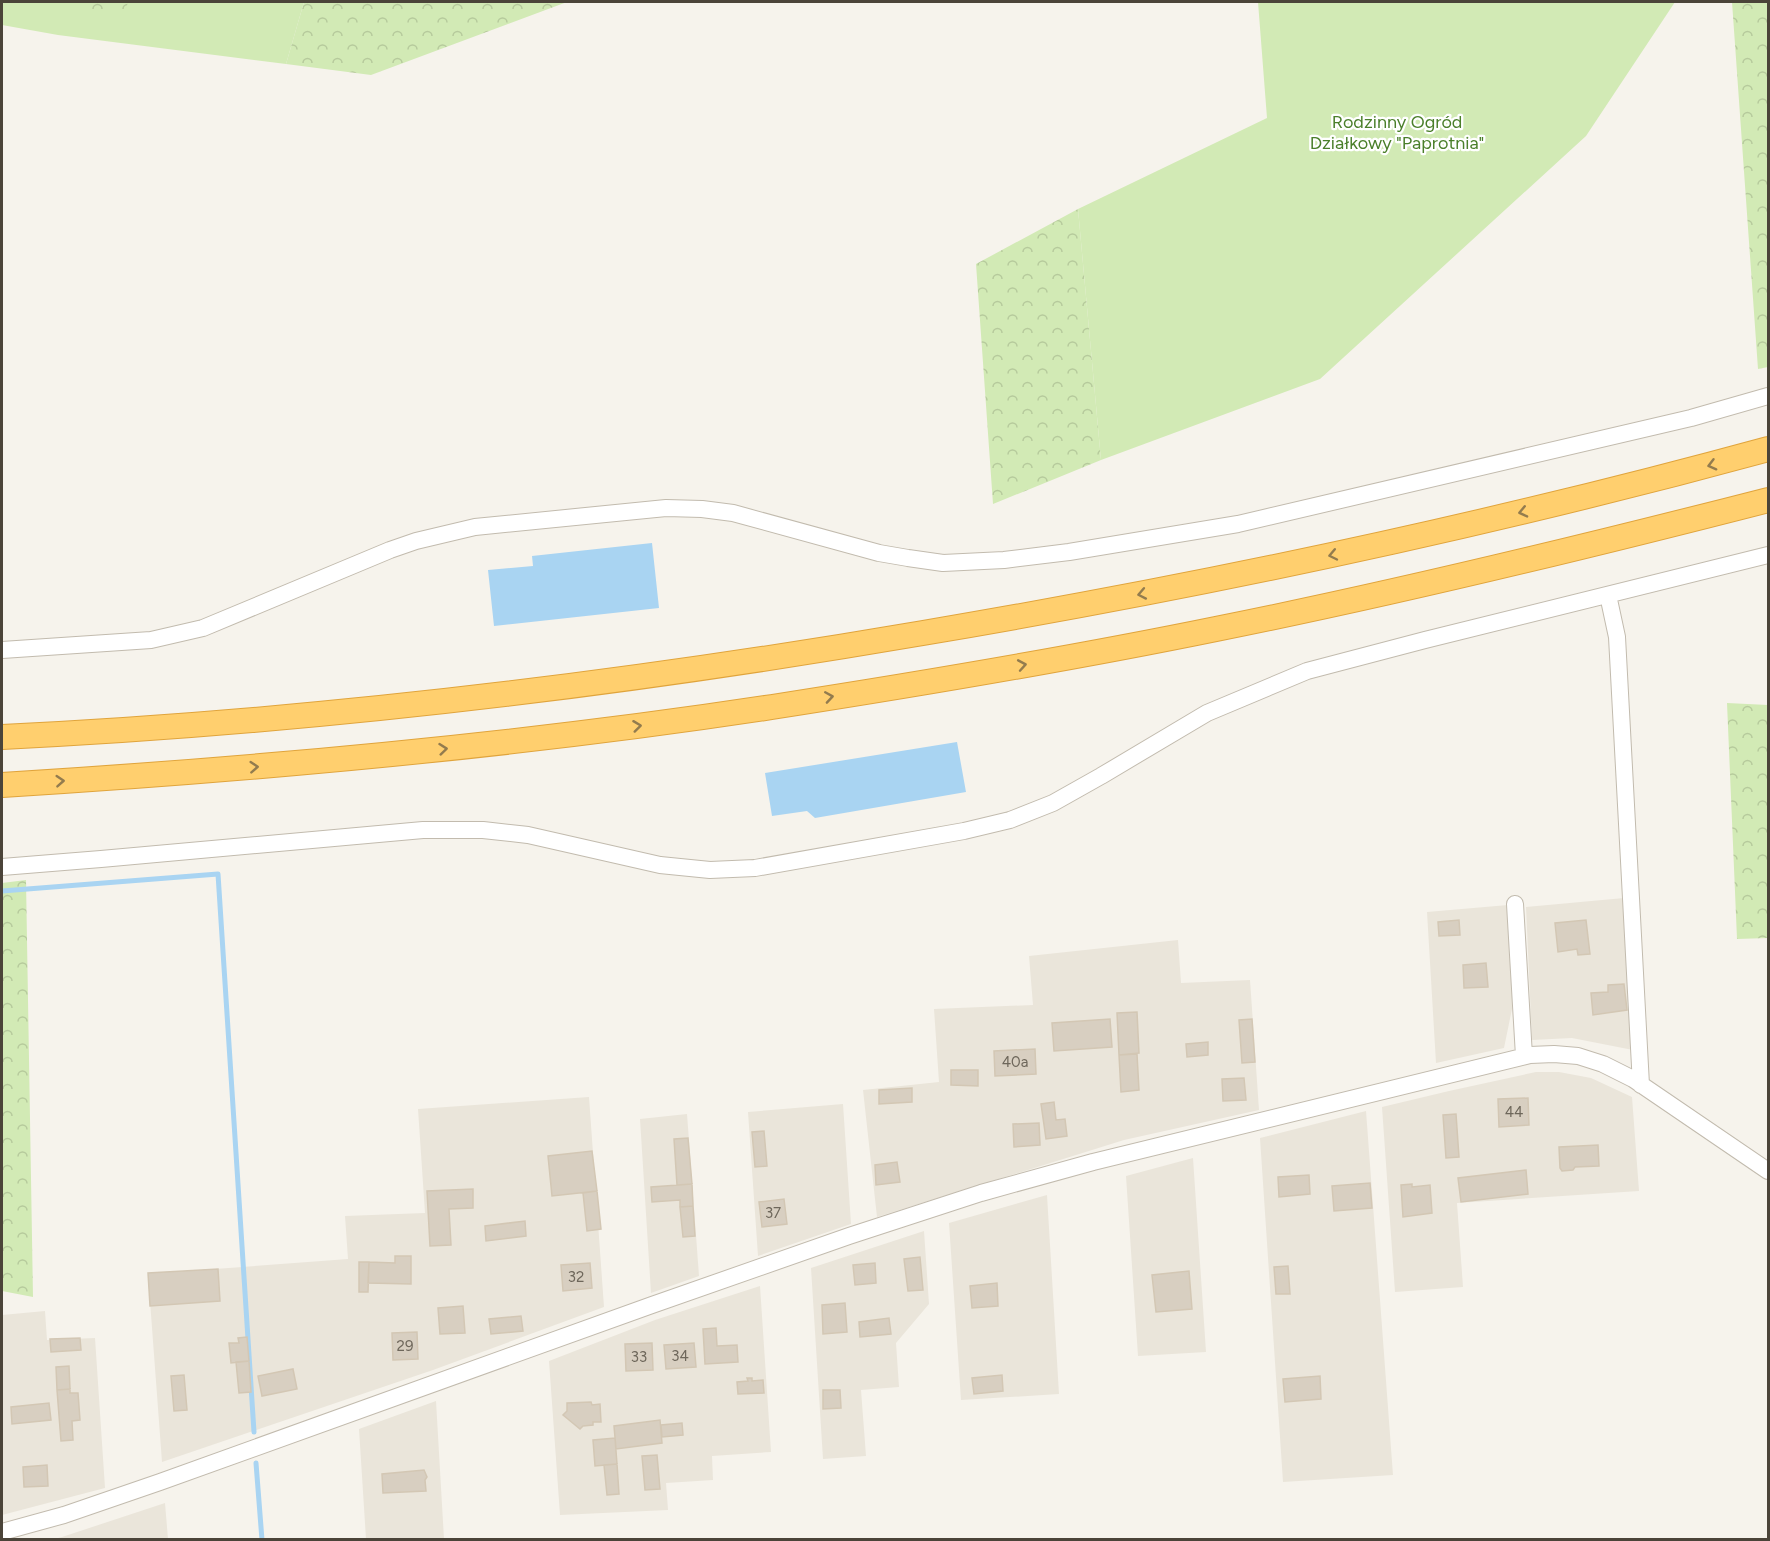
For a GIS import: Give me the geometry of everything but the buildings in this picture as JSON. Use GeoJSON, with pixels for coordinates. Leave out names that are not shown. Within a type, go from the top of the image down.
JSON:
{"type":"FeatureCollection","features":[{"type":"Feature","properties":{"kind":"highway"},"geometry":{"type":"LineString","coordinates":[[2,736],[188,724],[417,704],[798,654],[1068,609],[1303,562],[1579,500],[1768,449]]}},
{"type":"Feature","properties":{"kind":"highway"},"geometry":{"type":"LineString","coordinates":[[2,785],[273,766],[385,755],[608,729],[818,699],[1077,655],[1259,620],[1506,566],[1768,500]]}},
{"type":"Feature","properties":{"kind":"street"},"geometry":{"type":"LineString","coordinates":[[2,650],[152,640],[203,628],[416,541],[475,527],[666,508],[733,513],[879,554],[943,563],[982,562],[1069,552],[1238,524],[1691,418],[1768,396]]}},
{"type":"Feature","properties":{"kind":"street"},"geometry":{"type":"LineString","coordinates":[[2,867],[423,830],[483,830],[528,835],[670,866],[710,870],[755,868],[964,831],[1010,820],[1053,803],[1207,712],[1297,675],[1425,640],[1768,555]]}},
{"type":"Feature","properties":{"kind":"street"},"geometry":{"type":"LineString","coordinates":[[1608,595],[1617,638],[1641,1085]]}},
{"type":"Feature","properties":{"kind":"street"},"geometry":{"type":"LineString","coordinates":[[1515,904],[1524,1056]]}},
{"type":"Feature","properties":{"kind":"street"},"geometry":{"type":"LineString","coordinates":[[2,1533],[64,1515],[160,1482],[652,1305],[849,1236],[981,1193],[1104,1159],[1524,1056],[1554,1054],[1578,1056],[1603,1064],[1641,1085],[1768,1171]]}},
{"type":"Feature","properties":{"kind":"shaded area"},"geometry":{"type":"Polygon","coordinates":[[[1624,898],[1633,1050],[1572,1038],[1532,1040],[1526,907],[1624,898]]]}},
{"type":"Feature","properties":{"kind":"shaded area"},"geometry":{"type":"Polygon","coordinates":[[[1508,905],[1513,1004],[1504,1048],[1436,1063],[1427,912],[1508,905]]]}},
{"type":"Feature","properties":{"kind":"shaded area"},"geometry":{"type":"Polygon","coordinates":[[[1178,940],[1181,983],[1250,980],[1259,1110],[1124,1140],[877,1217],[863,1090],[939,1082],[934,1009],[1033,1005],[1029,956],[1178,940]]]}},
{"type":"Feature","properties":{"kind":"shaded area"},"geometry":{"type":"Polygon","coordinates":[[[1536,1072],[1559,1072],[1591,1078],[1632,1097],[1639,1191],[1457,1203],[1463,1287],[1395,1292],[1382,1107],[1536,1072]]]}},
{"type":"Feature","properties":{"kind":"shaded area"},"geometry":{"type":"Polygon","coordinates":[[[589,1097],[604,1307],[433,1370],[162,1462],[148,1274],[348,1259],[345,1216],[425,1213],[418,1109],[589,1097]]]}},
{"type":"Feature","properties":{"kind":"shaded area"},"geometry":{"type":"Polygon","coordinates":[[[843,1104],[851,1224],[758,1256],[748,1112],[843,1104]]]}},
{"type":"Feature","properties":{"kind":"shaded area"},"geometry":{"type":"Polygon","coordinates":[[[1366,1111],[1393,1475],[1283,1482],[1260,1138],[1366,1111]]]}},
{"type":"Feature","properties":{"kind":"shaded area"},"geometry":{"type":"Polygon","coordinates":[[[687,1114],[699,1276],[651,1293],[640,1119],[687,1114]]]}},
{"type":"Feature","properties":{"kind":"shaded area"},"geometry":{"type":"Polygon","coordinates":[[[1193,1158],[1206,1352],[1138,1356],[1126,1176],[1193,1158]]]}},
{"type":"Feature","properties":{"kind":"shaded area"},"geometry":{"type":"Polygon","coordinates":[[[1047,1195],[1059,1394],[961,1400],[949,1223],[1047,1195]]]}},
{"type":"Feature","properties":{"kind":"shaded area"},"geometry":{"type":"Polygon","coordinates":[[[924,1231],[929,1304],[896,1343],[899,1387],[861,1390],[866,1456],[823,1459],[811,1268],[924,1231]]]}},
{"type":"Feature","properties":{"kind":"shaded area"},"geometry":{"type":"Polygon","coordinates":[[[760,1286],[771,1452],[712,1456],[713,1480],[666,1483],[668,1510],[560,1515],[549,1361],[655,1320],[760,1286]]]}},
{"type":"Feature","properties":{"kind":"shaded area"},"geometry":{"type":"Polygon","coordinates":[[[45,1311],[47,1340],[95,1338],[105,1488],[2,1515],[2,1315],[45,1311]]]}},
{"type":"Feature","properties":{"kind":"shaded area"},"geometry":{"type":"Polygon","coordinates":[[[436,1401],[444,1539],[366,1539],[359,1429],[436,1401]]]}},
{"type":"Feature","properties":{"kind":"shaded area"},"geometry":{"type":"Polygon","coordinates":[[[165,1503],[168,1539],[54,1539],[62,1537],[165,1503]]]}},
{"type":"Feature","properties":{"kind":"green space"},"geometry":{"type":"Polygon","coordinates":[[[2,2],[304,2],[286,64],[58,35],[2,25],[2,2]]]}},
{"type":"Feature","properties":{"kind":"green space"},"geometry":{"type":"Polygon","coordinates":[[[93,2],[128,2],[124,16],[90,15],[93,2]]]}},
{"type":"Feature","properties":{"kind":"green space"},"geometry":{"type":"Polygon","coordinates":[[[304,2],[567,2],[371,75],[286,64],[304,2]]]}},
{"type":"Feature","properties":{"kind":"green space","name":"Rodzinny Ogród Działkowy \"Paprotnia\""},"geometry":{"type":"Polygon","coordinates":[[[1258,2],[1675,2],[1586,136],[1320,379],[1101,460],[1078,209],[1267,118],[1258,2]]]}},
{"type":"Feature","properties":{"kind":"green space"},"geometry":{"type":"Polygon","coordinates":[[[1732,2],[1768,2],[1768,367],[1758,369],[1732,2]]]}},
{"type":"Feature","properties":{"kind":"green space"},"geometry":{"type":"Polygon","coordinates":[[[1078,209],[1101,460],[993,504],[976,264],[1078,209]]]}},
{"type":"Feature","properties":{"kind":"green space"},"geometry":{"type":"Polygon","coordinates":[[[1727,703],[1768,705],[1768,938],[1737,939],[1727,703]]]}},
{"type":"Feature","properties":{"kind":"green space"},"geometry":{"type":"Polygon","coordinates":[[[26,880],[33,1297],[2,1291],[2,883],[26,880]]]}},
{"type":"Feature","properties":{"kind":"water"},"geometry":{"type":"Polygon","coordinates":[[[652,543],[659,608],[494,626],[488,570],[533,566],[532,556],[652,543]]]}},
{"type":"Feature","properties":{"kind":"water"},"geometry":{"type":"Polygon","coordinates":[[[957,742],[966,792],[815,818],[807,811],[772,816],[765,773],[957,742]]]}},
{"type":"Feature","properties":{"kind":"waterway"},"geometry":{"type":"LineString","coordinates":[[2,891],[218,874],[254,1432]]}},
{"type":"Feature","properties":{"kind":"waterway"},"geometry":{"type":"LineString","coordinates":[[256,1463],[262,1540]]}}]}
